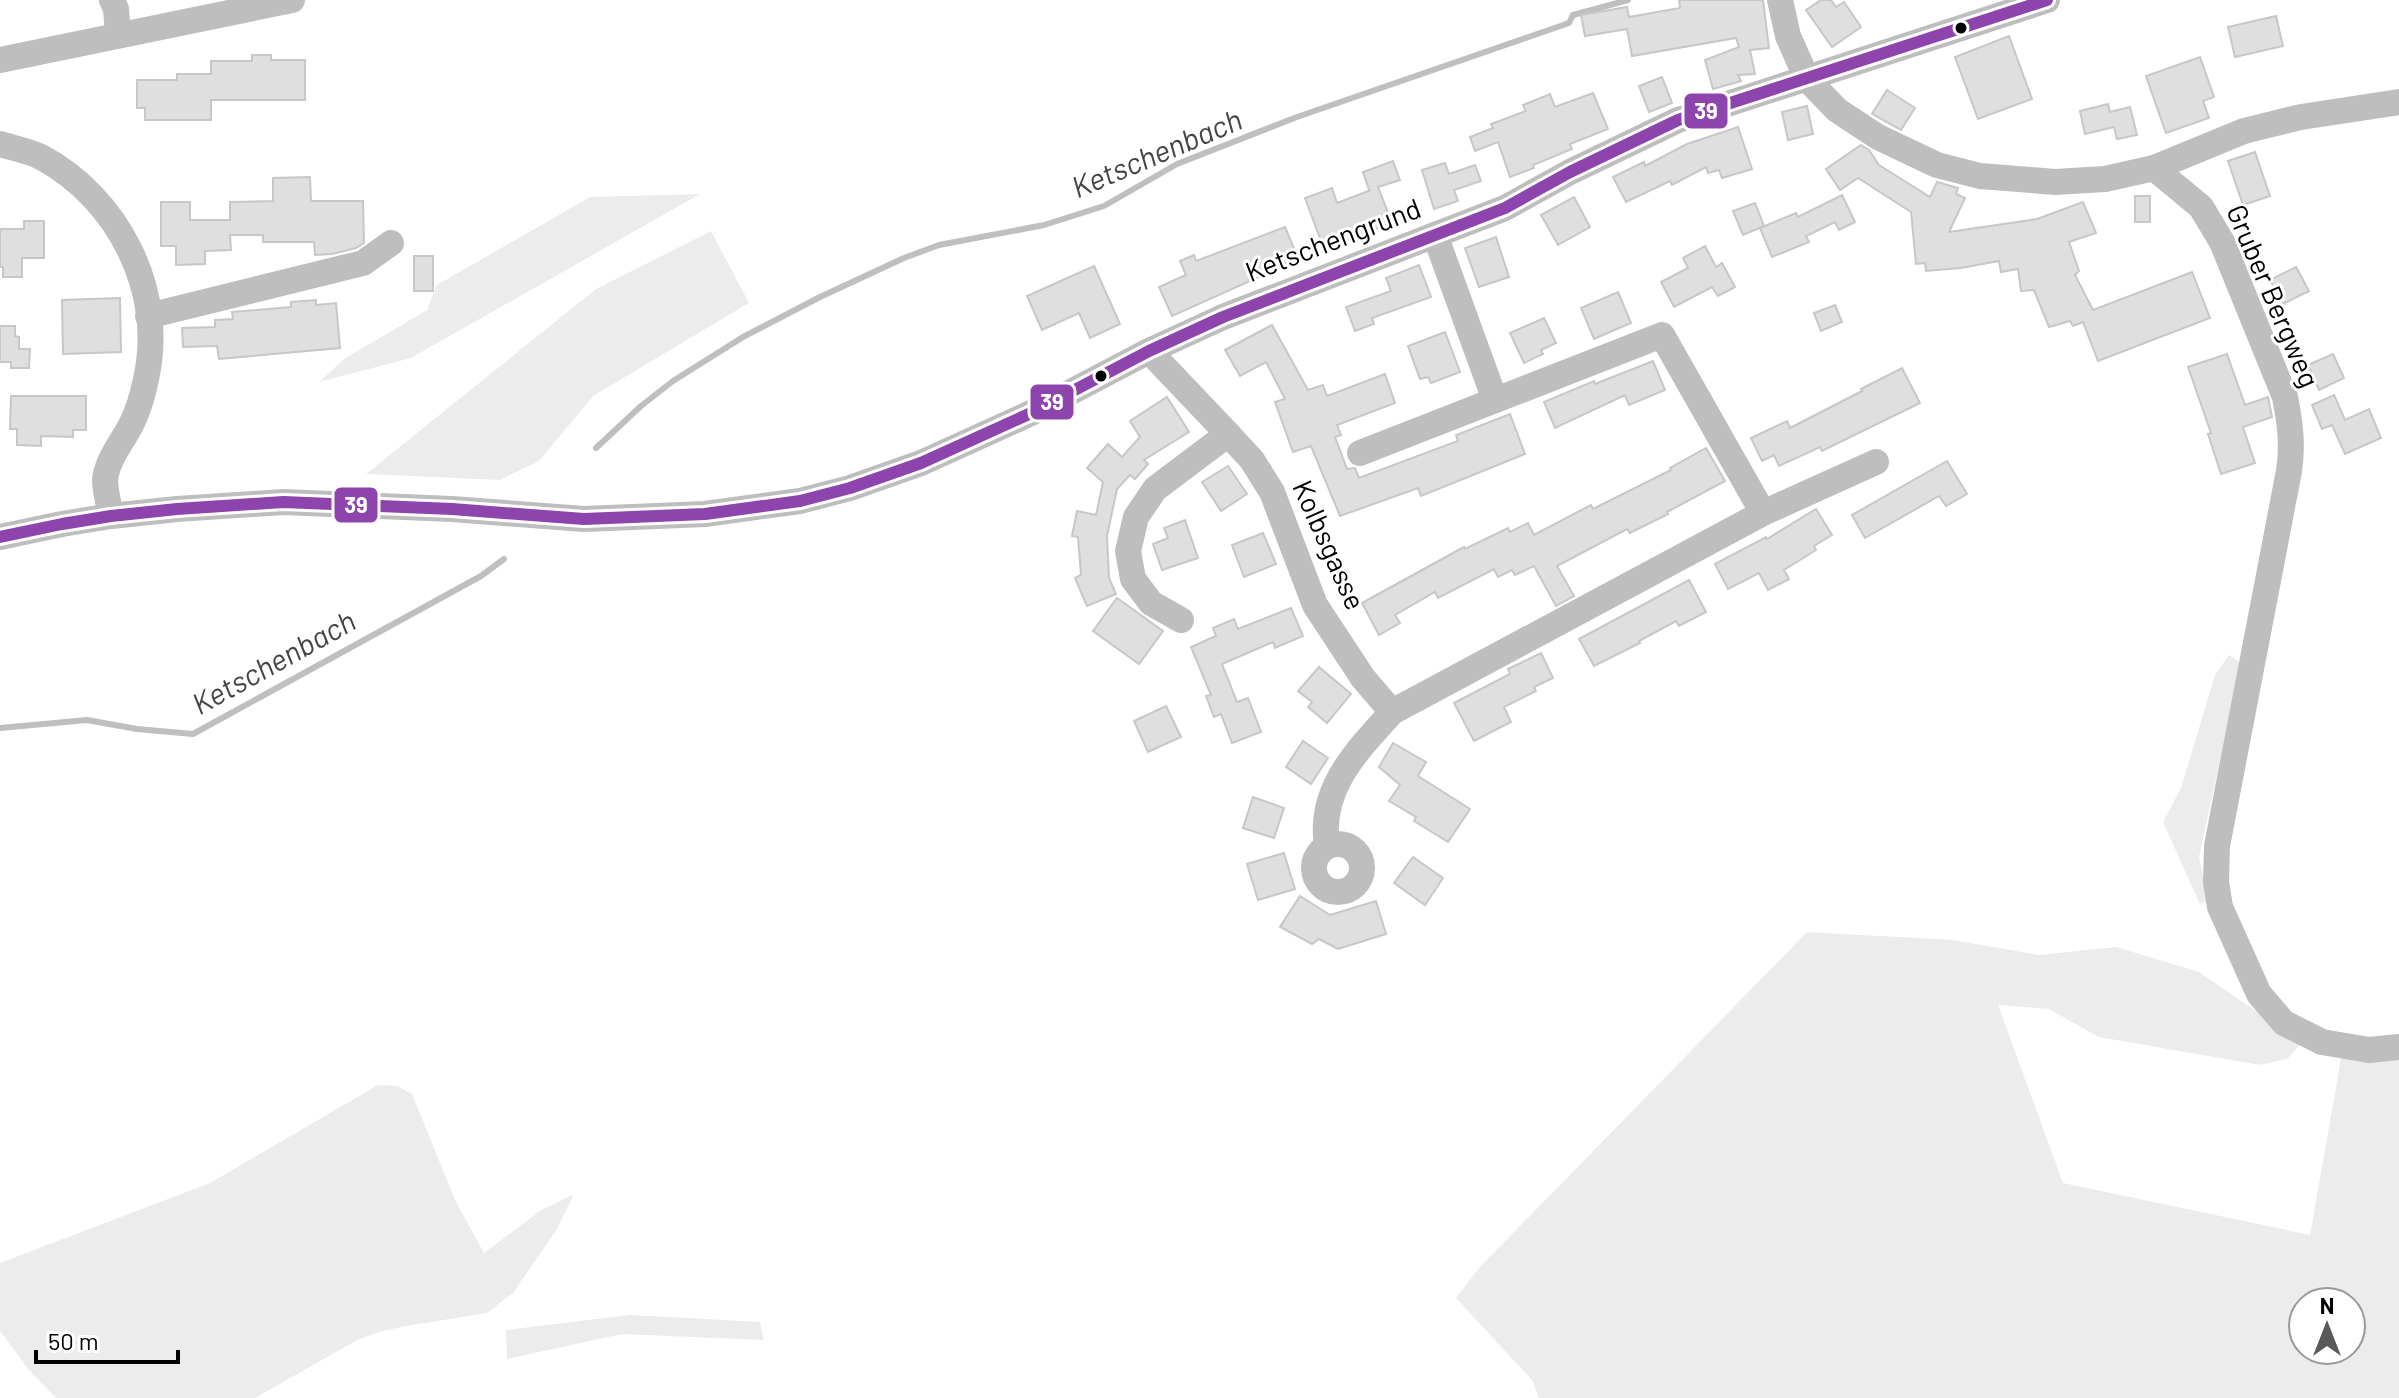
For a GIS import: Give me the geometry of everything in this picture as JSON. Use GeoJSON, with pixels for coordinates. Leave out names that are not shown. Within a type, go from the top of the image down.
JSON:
{"type":"FeatureCollection","features":[{"type":"Feature","properties":{"kind":"street"},"geometry":{"type":"LineString","coordinates":[[112,0],[116,9],[118,35]]}},
{"type":"Feature","properties":{"kind":"street"},"geometry":{"type":"LineString","coordinates":[[0,60],[292,0]]}},
{"type":"Feature","properties":{"kind":"street"},"geometry":{"type":"LineString","coordinates":[[1780,0],[1788,36],[1807,79],[1837,110],[1878,137],[1937,165],[1980,176],[2055,182],[2105,179],[2154,168],[2244,131],[2301,117],[2399,102]]}},
{"type":"Feature","properties":{"kind":"street","name":"Ketschengrund"},"geometry":{"type":"LineString","coordinates":[[0,537],[111,516],[283,502],[452,509],[584,519],[705,514],[800,501],[850,488],[921,463],[1029,414],[1149,351],[1223,317],[1505,208],[1666,125],[2047,0]]}},
{"type":"Feature","properties":{"kind":"street"},"geometry":{"type":"LineString","coordinates":[[0,144],[38,155],[89,191],[109,213],[135,259],[144,287],[149,359],[133,422],[109,465],[105,481],[111,516]]}},
{"type":"Feature","properties":{"kind":"street","name":"Gruber Bergweg"},"geometry":{"type":"LineString","coordinates":[[2154,168],[2201,207],[2222,242],[2285,397],[2291,424],[2292,454],[2217,846],[2216,882],[2220,907],[2259,994],[2284,1023],[2322,1042],[2369,1050],[2399,1047]]}},
{"type":"Feature","properties":{"kind":"street"},"geometry":{"type":"LineString","coordinates":[[1435,235],[1495,400]]}},
{"type":"Feature","properties":{"kind":"street"},"geometry":{"type":"LineString","coordinates":[[148,316],[363,263],[391,243]]}},
{"type":"Feature","properties":{"kind":"street"},"geometry":{"type":"LineString","coordinates":[[1360,453],[1662,335],[1763,513]]}},
{"type":"Feature","properties":{"kind":"street","name":"Kolbsgasse"},"geometry":{"type":"LineString","coordinates":[[1149,351],[1252,460],[1272,492],[1315,605],[1363,678],[1392,712]]}},
{"type":"Feature","properties":{"kind":"street"},"geometry":{"type":"LineString","coordinates":[[1181,620],[1151,603],[1133,579],[1128,551],[1136,517],[1155,489],[1228,434]]}},
{"type":"Feature","properties":{"kind":"street"},"geometry":{"type":"LineString","coordinates":[[1327,846],[1324,829],[1327,806],[1336,782],[1357,751],[1392,712],[1763,513],[1876,462]]}},
{"type":"Feature","properties":{"kind":"shaded area"},"geometry":{"type":"Polygon","coordinates":[[[700,194],[411,358],[319,382],[344,359],[427,310],[437,285],[590,197],[700,194]]]}},
{"type":"Feature","properties":{"kind":"shaded area"},"geometry":{"type":"Polygon","coordinates":[[[711,231],[749,303],[593,396],[539,461],[500,480],[366,474],[596,289],[711,231]]]}},
{"type":"Feature","properties":{"kind":"shaded area"},"geometry":{"type":"Polygon","coordinates":[[[2229,655],[2241,663],[2199,857],[2208,899],[2200,904],[2163,822],[2181,788],[2215,675],[2229,655]]]}},
{"type":"Feature","properties":{"kind":"shaded area"},"geometry":{"type":"Polygon","coordinates":[[[1807,932],[1953,940],[2039,955],[2116,947],[2199,972],[2300,1045],[2287,1059],[2260,1065],[2099,1037],[2049,1009],[1998,1005],[2063,1183],[2310,1235],[2342,1053],[2399,1046],[2399,1398],[1539,1398],[1532,1380],[1456,1298],[1479,1268],[1807,932]]]}},
{"type":"Feature","properties":{"kind":"shaded area"},"geometry":{"type":"Polygon","coordinates":[[[378,1085],[397,1086],[412,1094],[456,1202],[484,1253],[540,1211],[574,1194],[557,1229],[513,1293],[487,1313],[406,1326],[359,1339],[255,1398],[56,1398],[29,1370],[0,1331],[0,1263],[210,1183],[378,1085]]]}},
{"type":"Feature","properties":{"kind":"shaded area"},"geometry":{"type":"Polygon","coordinates":[[[630,1315],[760,1322],[764,1340],[622,1334],[507,1359],[506,1330],[630,1315]]]}},
{"type":"Feature","properties":{"kind":"building"},"geometry":{"type":"Polygon","coordinates":[[[1679,0],[1763,0],[1769,48],[1750,50],[1755,74],[1738,75],[1741,81],[1713,89],[1705,60],[1739,47],[1736,38],[1632,56],[1627,29],[1585,36],[1581,15],[1627,7],[1629,17],[1680,8],[1679,0]]]}},
{"type":"Feature","properties":{"kind":"building"},"geometry":{"type":"Polygon","coordinates":[[[1821,0],[1831,0],[1836,7],[1844,2],[1861,27],[1832,47],[1806,10],[1821,0]]]}},
{"type":"Feature","properties":{"kind":"building"},"geometry":{"type":"Polygon","coordinates":[[[2276,16],[2283,46],[2235,57],[2228,27],[2276,16]]]}},
{"type":"Feature","properties":{"kind":"building"},"geometry":{"type":"Polygon","coordinates":[[[2009,36],[2032,99],[1978,119],[1955,57],[2009,36]]]}},
{"type":"Feature","properties":{"kind":"building"},"geometry":{"type":"Polygon","coordinates":[[[252,55],[271,55],[271,60],[305,60],[305,100],[211,100],[211,120],[145,120],[145,108],[137,108],[137,80],[177,80],[177,74],[211,74],[211,61],[252,61],[252,55]]]}},
{"type":"Feature","properties":{"kind":"building"},"geometry":{"type":"Polygon","coordinates":[[[2200,57],[2214,97],[2203,101],[2209,118],[2166,133],[2146,76],[2200,57]]]}},
{"type":"Feature","properties":{"kind":"building"},"geometry":{"type":"Polygon","coordinates":[[[1662,77],[1672,103],[1649,112],[1639,86],[1662,77]]]}},
{"type":"Feature","properties":{"kind":"building"},"geometry":{"type":"Polygon","coordinates":[[[1887,90],[1915,108],[1901,130],[1872,114],[1887,90]]]}},
{"type":"Feature","properties":{"kind":"building"},"geometry":{"type":"Polygon","coordinates":[[[1593,93],[1608,129],[1570,144],[1572,149],[1533,165],[1534,168],[1510,177],[1498,142],[1475,151],[1470,137],[1493,128],[1491,124],[1526,111],[1523,105],[1550,94],[1555,107],[1593,93]]]}},
{"type":"Feature","properties":{"kind":"building"},"geometry":{"type":"Polygon","coordinates":[[[2108,104],[2110,112],[2130,107],[2137,135],[2117,139],[2114,127],[2085,134],[2080,111],[2108,104]]]}},
{"type":"Feature","properties":{"kind":"building"},"geometry":{"type":"Polygon","coordinates":[[[1807,106],[1813,134],[1788,140],[1782,112],[1807,106]]]}},
{"type":"Feature","properties":{"kind":"building"},"geometry":{"type":"Polygon","coordinates":[[[1738,127],[1752,169],[1722,178],[1719,170],[1708,173],[1706,167],[1672,185],[1670,181],[1626,202],[1613,177],[1644,162],[1645,166],[1687,144],[1738,127]]]}},
{"type":"Feature","properties":{"kind":"building"},"geometry":{"type":"Polygon","coordinates":[[[1861,145],[1869,150],[1879,165],[1930,197],[1937,182],[1958,188],[1956,194],[1965,198],[1949,232],[2037,219],[2083,202],[2096,233],[2069,242],[2079,271],[2075,275],[2093,310],[2192,272],[2210,318],[2098,361],[2083,322],[2073,326],[2070,321],[2049,327],[2034,290],[2021,291],[2018,269],[2001,272],[1999,261],[1926,271],[1925,263],[1916,264],[1911,212],[1858,178],[1840,190],[1826,169],[1861,145]]]}},
{"type":"Feature","properties":{"kind":"building"},"geometry":{"type":"Polygon","coordinates":[[[2255,152],[2270,196],[2243,205],[2228,161],[2255,152]]]}},
{"type":"Feature","properties":{"kind":"building"},"geometry":{"type":"Polygon","coordinates":[[[1393,161],[1400,180],[1378,187],[1392,223],[1324,249],[1305,198],[1332,188],[1337,203],[1371,190],[1363,172],[1393,161]]]}},
{"type":"Feature","properties":{"kind":"building"},"geometry":{"type":"Polygon","coordinates":[[[1445,163],[1449,174],[1475,165],[1481,181],[1454,190],[1458,201],[1434,209],[1422,170],[1445,163]]]}},
{"type":"Feature","properties":{"kind":"building"},"geometry":{"type":"Polygon","coordinates":[[[310,177],[311,201],[363,201],[364,243],[332,254],[315,255],[314,242],[263,242],[263,235],[230,235],[231,250],[205,251],[205,264],[176,265],[176,246],[161,246],[161,202],[190,202],[190,220],[230,220],[230,202],[273,201],[273,178],[310,177]]]}},
{"type":"Feature","properties":{"kind":"building"},"geometry":{"type":"Polygon","coordinates":[[[1842,195],[1855,222],[1839,230],[1835,222],[1806,236],[1809,242],[1772,257],[1760,228],[1796,213],[1798,217],[1842,195]]]}},
{"type":"Feature","properties":{"kind":"building"},"geometry":{"type":"Polygon","coordinates":[[[2135,196],[2150,196],[2150,222],[2135,222],[2135,196]]]}},
{"type":"Feature","properties":{"kind":"building"},"geometry":{"type":"Polygon","coordinates":[[[1574,197],[1590,227],[1558,245],[1541,215],[1574,197]]]}},
{"type":"Feature","properties":{"kind":"building"},"geometry":{"type":"Polygon","coordinates":[[[1755,203],[1764,226],[1743,235],[1733,211],[1755,203]]]}},
{"type":"Feature","properties":{"kind":"building"},"geometry":{"type":"Polygon","coordinates":[[[24,221],[44,221],[44,258],[22,258],[22,277],[3,277],[3,267],[0,267],[1,229],[24,229],[24,221]]]}},
{"type":"Feature","properties":{"kind":"building"},"geometry":{"type":"Polygon","coordinates":[[[1285,227],[1298,258],[1172,316],[1159,287],[1186,275],[1180,261],[1194,255],[1196,261],[1285,227]]]}},
{"type":"Feature","properties":{"kind":"building"},"geometry":{"type":"Polygon","coordinates":[[[1496,237],[1509,277],[1479,287],[1465,248],[1496,237]]]}},
{"type":"Feature","properties":{"kind":"building"},"geometry":{"type":"Polygon","coordinates":[[[1705,246],[1716,267],[1722,263],[1735,287],[1718,296],[1712,287],[1674,307],[1661,282],[1688,268],[1683,258],[1705,246]]]}},
{"type":"Feature","properties":{"kind":"building"},"geometry":{"type":"Polygon","coordinates":[[[414,256],[433,256],[433,291],[414,291],[414,256]]]}},
{"type":"Feature","properties":{"kind":"building"},"geometry":{"type":"Polygon","coordinates":[[[1419,265],[1431,297],[1372,318],[1374,324],[1355,331],[1346,307],[1391,291],[1386,278],[1419,265]]]}},
{"type":"Feature","properties":{"kind":"building"},"geometry":{"type":"Polygon","coordinates":[[[1094,266],[1120,324],[1090,338],[1079,313],[1042,330],[1027,296],[1094,266]]]}},
{"type":"Feature","properties":{"kind":"building"},"geometry":{"type":"Polygon","coordinates":[[[2296,267],[2309,291],[2283,304],[2270,280],[2296,267]]]}},
{"type":"Feature","properties":{"kind":"building"},"geometry":{"type":"Polygon","coordinates":[[[1618,292],[1631,323],[1594,339],[1581,308],[1618,292]]]}},
{"type":"Feature","properties":{"kind":"building"},"geometry":{"type":"Polygon","coordinates":[[[120,298],[121,352],[63,354],[62,300],[120,298]]]}},
{"type":"Feature","properties":{"kind":"building"},"geometry":{"type":"Polygon","coordinates":[[[316,300],[316,305],[336,303],[340,348],[219,359],[217,346],[183,347],[182,328],[215,327],[215,320],[233,319],[232,312],[291,307],[291,302],[316,300]]]}},
{"type":"Feature","properties":{"kind":"building"},"geometry":{"type":"Polygon","coordinates":[[[1835,305],[1842,322],[1821,331],[1814,313],[1835,305]]]}},
{"type":"Feature","properties":{"kind":"building"},"geometry":{"type":"Polygon","coordinates":[[[1544,318],[1556,343],[1541,350],[1543,354],[1524,363],[1510,333],[1544,318]]]}},
{"type":"Feature","properties":{"kind":"building"},"geometry":{"type":"Polygon","coordinates":[[[1272,325],[1308,390],[1323,385],[1327,396],[1385,374],[1395,403],[1337,425],[1341,435],[1335,437],[1347,469],[1355,468],[1359,478],[1458,441],[1456,435],[1510,414],[1525,454],[1421,496],[1418,488],[1340,516],[1311,446],[1293,452],[1275,402],[1285,399],[1266,362],[1240,376],[1225,350],[1272,325]]]}},
{"type":"Feature","properties":{"kind":"building"},"geometry":{"type":"Polygon","coordinates":[[[0,326],[15,326],[19,349],[30,349],[29,368],[11,368],[11,362],[0,362],[0,326]]]}},
{"type":"Feature","properties":{"kind":"building"},"geometry":{"type":"Polygon","coordinates":[[[1445,332],[1460,372],[1431,383],[1428,377],[1420,379],[1408,346],[1445,332]]]}},
{"type":"Feature","properties":{"kind":"building"},"geometry":{"type":"Polygon","coordinates":[[[2227,354],[2245,405],[2268,397],[2272,417],[2243,427],[2255,463],[2221,474],[2208,434],[2211,433],[2188,367],[2227,354]]]}},
{"type":"Feature","properties":{"kind":"building"},"geometry":{"type":"Polygon","coordinates":[[[2333,354],[2344,378],[2319,390],[2308,365],[2333,354]]]}},
{"type":"Feature","properties":{"kind":"building"},"geometry":{"type":"Polygon","coordinates":[[[1653,361],[1665,390],[1629,405],[1625,395],[1555,428],[1544,402],[1653,361]]]}},
{"type":"Feature","properties":{"kind":"building"},"geometry":{"type":"Polygon","coordinates":[[[1902,368],[1920,403],[1822,451],[1820,447],[1779,466],[1774,455],[1762,461],[1751,438],[1787,421],[1790,428],[1902,368]]]}},
{"type":"Feature","properties":{"kind":"building"},"geometry":{"type":"Polygon","coordinates":[[[2334,395],[2345,420],[2369,409],[2381,438],[2345,454],[2332,425],[2322,429],[2312,405],[2334,395]]]}},
{"type":"Feature","properties":{"kind":"building"},"geometry":{"type":"Polygon","coordinates":[[[11,396],[86,396],[86,430],[73,430],[73,437],[41,436],[41,446],[17,445],[17,429],[10,429],[11,396]]]}},
{"type":"Feature","properties":{"kind":"building"},"geometry":{"type":"Polygon","coordinates":[[[1167,397],[1189,432],[1144,460],[1148,464],[1135,479],[1130,475],[1117,489],[1107,536],[1109,578],[1116,594],[1087,606],[1075,578],[1081,575],[1078,537],[1072,536],[1077,511],[1096,515],[1103,482],[1087,468],[1108,444],[1122,457],[1140,437],[1130,421],[1167,397]]]}},
{"type":"Feature","properties":{"kind":"building"},"geometry":{"type":"Polygon","coordinates":[[[1706,448],[1725,481],[1668,514],[1630,533],[1627,529],[1557,566],[1574,596],[1556,606],[1534,566],[1515,575],[1512,570],[1498,577],[1494,569],[1438,598],[1435,592],[1395,615],[1400,623],[1379,635],[1362,603],[1464,547],[1508,528],[1510,532],[1528,523],[1534,535],[1591,505],[1593,509],[1671,470],[1706,448]]]}},
{"type":"Feature","properties":{"kind":"building"},"geometry":{"type":"Polygon","coordinates":[[[1947,461],[1967,494],[1946,506],[1939,496],[1865,538],[1852,515],[1947,461]]]}},
{"type":"Feature","properties":{"kind":"building"},"geometry":{"type":"Polygon","coordinates":[[[1228,466],[1247,494],[1221,511],[1202,482],[1228,466]]]}},
{"type":"Feature","properties":{"kind":"building"},"geometry":{"type":"Polygon","coordinates":[[[1816,509],[1832,535],[1814,546],[1816,550],[1784,570],[1789,579],[1768,590],[1759,573],[1728,589],[1715,564],[1767,539],[1816,509]]]}},
{"type":"Feature","properties":{"kind":"building"},"geometry":{"type":"Polygon","coordinates":[[[1185,520],[1198,558],[1162,570],[1153,544],[1168,538],[1164,528],[1185,520]]]}},
{"type":"Feature","properties":{"kind":"building"},"geometry":{"type":"Polygon","coordinates":[[[1263,533],[1276,564],[1244,577],[1232,545],[1263,533]]]}},
{"type":"Feature","properties":{"kind":"building"},"geometry":{"type":"Polygon","coordinates":[[[1689,580],[1706,612],[1679,626],[1676,621],[1594,666],[1579,639],[1689,580]]]}},
{"type":"Feature","properties":{"kind":"building"},"geometry":{"type":"Polygon","coordinates":[[[1117,598],[1163,631],[1139,664],[1093,631],[1117,598]]]}},
{"type":"Feature","properties":{"kind":"building"},"geometry":{"type":"Polygon","coordinates":[[[1291,608],[1303,636],[1275,648],[1273,642],[1222,664],[1237,702],[1248,698],[1261,732],[1232,743],[1221,714],[1214,717],[1206,696],[1211,695],[1191,647],[1216,636],[1213,628],[1234,619],[1238,629],[1291,608]]]}},
{"type":"Feature","properties":{"kind":"building"},"geometry":{"type":"Polygon","coordinates":[[[1541,653],[1553,678],[1534,687],[1536,691],[1504,707],[1511,722],[1474,741],[1454,703],[1510,674],[1508,669],[1541,653]]]}},
{"type":"Feature","properties":{"kind":"building"},"geometry":{"type":"Polygon","coordinates":[[[1319,667],[1351,694],[1327,723],[1308,707],[1312,702],[1298,691],[1319,667]]]}},
{"type":"Feature","properties":{"kind":"building"},"geometry":{"type":"Polygon","coordinates":[[[1166,706],[1181,737],[1148,752],[1134,721],[1166,706]]]}},
{"type":"Feature","properties":{"kind":"building"},"geometry":{"type":"Polygon","coordinates":[[[1303,741],[1328,758],[1311,784],[1286,767],[1303,741]]]}},
{"type":"Feature","properties":{"kind":"building"},"geometry":{"type":"Polygon","coordinates":[[[1393,743],[1426,762],[1418,776],[1470,809],[1448,842],[1389,801],[1400,785],[1379,767],[1393,743]]]}},
{"type":"Feature","properties":{"kind":"building"},"geometry":{"type":"Polygon","coordinates":[[[1253,797],[1284,808],[1274,838],[1243,828],[1253,797]]]}},
{"type":"Feature","properties":{"kind":"building"},"geometry":{"type":"Polygon","coordinates":[[[1284,853],[1295,889],[1258,900],[1247,864],[1284,853]]]}},
{"type":"Feature","properties":{"kind":"building"},"geometry":{"type":"Polygon","coordinates":[[[1413,857],[1443,878],[1425,905],[1394,883],[1413,857]]]}},
{"type":"Feature","properties":{"kind":"building"},"geometry":{"type":"Polygon","coordinates":[[[1300,896],[1330,915],[1376,901],[1386,934],[1338,949],[1319,939],[1312,944],[1280,927],[1300,896]]]}},
{"type":"Feature","properties":{"kind":"waterway","name":"Ketschenbach"},"geometry":{"type":"LineString","coordinates":[[596,448],[673,381],[743,337],[904,258],[939,245],[1044,225],[1104,206],[1177,164],[1297,117],[1569,23],[1573,15],[1628,0]]}},
{"type":"Feature","properties":{"kind":"waterway","name":"Ketschenbach"},"geometry":{"type":"LineString","coordinates":[[0,728],[87,720],[193,734],[481,576],[504,559]]}},
{"type":"Feature","properties":{"kind":"transit line","name":"39"},"geometry":{"type":"LineString","coordinates":[[0,537],[111,516],[283,502],[452,509],[584,519],[705,514],[800,501],[850,488],[921,463],[1029,414],[1149,351],[1223,317],[1505,208],[1570,172],[1678,120],[2047,0]]}}]}
